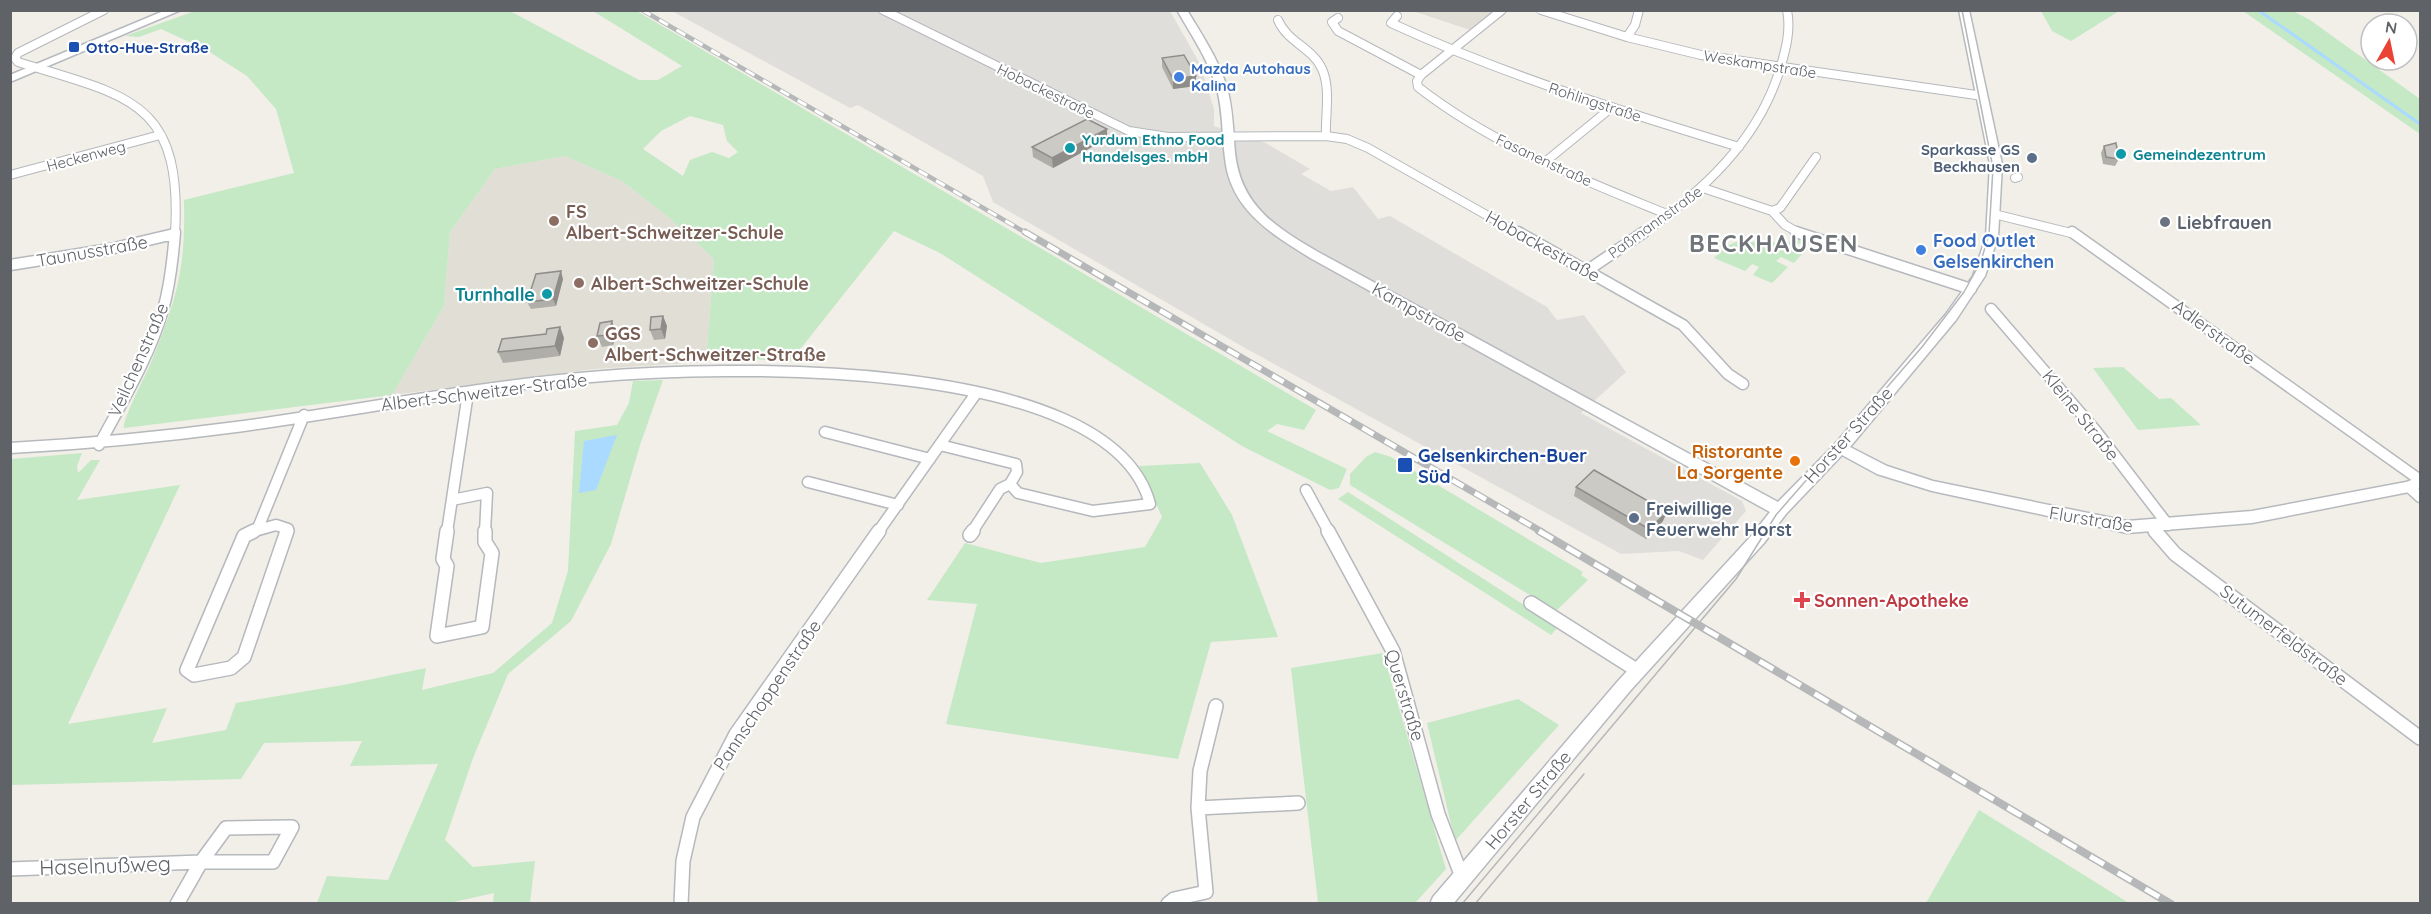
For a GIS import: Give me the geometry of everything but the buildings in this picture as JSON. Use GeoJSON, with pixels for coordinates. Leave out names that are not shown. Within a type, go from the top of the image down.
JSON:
{"type":"FeatureCollection","features":[{"type":"Feature","properties":{"kind":"street"},"geometry":{"type":"LineString","coordinates":[[35,68],[15,58],[18,53],[104,10]]}},
{"type":"Feature","properties":{"kind":"street"},"geometry":{"type":"LineString","coordinates":[[14,77],[176,10]]}},
{"type":"Feature","properties":{"kind":"street","name":"Hobackestraße"},"geometry":{"type":"LineString","coordinates":[[883,10],[1129,131],[1168,137],[1326,136],[1347,139],[1368,148],[1683,325],[1728,374],[1743,384]]}},
{"type":"Feature","properties":{"kind":"street","name":"Kampstraße"},"geometry":{"type":"LineString","coordinates":[[1182,10],[1218,74],[1225,101],[1232,172],[1239,190],[1258,216],[1284,237],[1780,510]]}},
{"type":"Feature","properties":{"kind":"street"},"geometry":{"type":"LineString","coordinates":[[1338,18],[1332,22],[1333,27],[1338,31],[1421,75],[1502,10]]}},
{"type":"Feature","properties":{"kind":"street","name":"Weskampstraße"},"geometry":{"type":"LineString","coordinates":[[1540,10],[1627,37],[1701,55],[1983,96]]}},
{"type":"Feature","properties":{"kind":"street"},"geometry":{"type":"LineString","coordinates":[[1627,37],[1638,20],[1639,10]]}},
{"type":"Feature","properties":{"kind":"street","name":"Paßmannstraße"},"geometry":{"type":"LineString","coordinates":[[1588,270],[1669,215],[1703,188],[1739,147],[1767,104],[1781,68],[1789,31],[1787,10]]}},
{"type":"Feature","properties":{"kind":"street","name":"Horster Straße"},"geometry":{"type":"LineString","coordinates":[[1440,903],[1638,671],[1758,539],[1780,510],[1840,448],[1971,289],[1990,249],[1996,160],[1964,10]]}},
{"type":"Feature","properties":{"kind":"street","name":"Rohlingstraße"},"geometry":{"type":"LineString","coordinates":[[1397,16],[1391,24],[1453,51],[1611,108],[1739,147]]}},
{"type":"Feature","properties":{"kind":"street"},"geometry":{"type":"LineString","coordinates":[[1278,20],[1281,31],[1317,63],[1323,72],[1326,136]]}},
{"type":"Feature","properties":{"kind":"street","name":"Veilchenstraße"},"geometry":{"type":"LineString","coordinates":[[35,68],[91,83],[126,99],[146,116],[170,152],[175,190],[174,234],[171,271],[162,312],[144,355],[99,445]]}},
{"type":"Feature","properties":{"kind":"street","name":"Fasanenstraße"},"geometry":{"type":"LineString","coordinates":[[1421,75],[1417,81],[1418,87],[1471,124],[1545,162],[1669,215]]}},
{"type":"Feature","properties":{"kind":"street"},"geometry":{"type":"LineString","coordinates":[[1545,162],[1611,108]]}},
{"type":"Feature","properties":{"kind":"street","name":"Heckenweg"},"geometry":{"type":"LineString","coordinates":[[10,175],[160,135]]}},
{"type":"Feature","properties":{"kind":"street"},"geometry":{"type":"LineString","coordinates":[[1772,211],[1780,208],[1816,157]]}},
{"type":"Feature","properties":{"kind":"street"},"geometry":{"type":"LineString","coordinates":[[1703,188],[1772,211],[1785,225],[1796,232],[1971,289]]}},
{"type":"Feature","properties":{"kind":"street","name":"Adlerstraße"},"geometry":{"type":"LineString","coordinates":[[1994,214],[2077,235],[2418,486]]}},
{"type":"Feature","properties":{"kind":"street","name":"Taunusstraße"},"geometry":{"type":"LineString","coordinates":[[10,265],[110,249],[174,234]]}},
{"type":"Feature","properties":{"kind":"street","name":"Kleine Straße"},"geometry":{"type":"LineString","coordinates":[[1991,309],[2089,423],[2160,526]]}},
{"type":"Feature","properties":{"kind":"street","name":"Albert-Schweitzer-Straße"},"geometry":{"type":"LineString","coordinates":[[10,448],[99,445],[553,381],[698,370],[792,371],[873,376],[977,392],[1044,410],[1118,451],[1140,474],[1150,504],[1093,511],[1018,494],[1010,484]]}},
{"type":"Feature","properties":{"kind":"street","name":"Pannschoppenstraße"},"geometry":{"type":"LineString","coordinates":[[681,903],[683,861],[693,817],[736,734],[977,392]]}},
{"type":"Feature","properties":{"kind":"street"},"geometry":{"type":"LineString","coordinates":[[452,500],[487,493],[485,542],[492,553],[482,627],[437,636],[447,566],[443,559],[468,393]]}},
{"type":"Feature","properties":{"kind":"street"},"geometry":{"type":"LineString","coordinates":[[258,528],[276,525],[288,529],[244,657],[231,668],[194,675],[186,670],[244,536],[258,528],[304,416]]}},
{"type":"Feature","properties":{"kind":"street"},"geometry":{"type":"LineString","coordinates":[[825,432],[930,459]]}},
{"type":"Feature","properties":{"kind":"street"},"geometry":{"type":"LineString","coordinates":[[940,445],[1016,464],[1017,472],[1010,484],[1000,489],[970,535]]}},
{"type":"Feature","properties":{"kind":"street","name":"Flurstraße"},"geometry":{"type":"LineString","coordinates":[[1840,448],[1882,470],[1932,486],[2103,524],[2160,526],[2252,517],[2418,486]]}},
{"type":"Feature","properties":{"kind":"street"},"geometry":{"type":"LineString","coordinates":[[808,482],[898,505]]}},
{"type":"Feature","properties":{"kind":"street","name":"Querstraße"},"geometry":{"type":"LineString","coordinates":[[1306,490],[1393,651],[1438,814],[1462,877]]}},
{"type":"Feature","properties":{"kind":"street","name":"Sutumerfeldstraße"},"geometry":{"type":"LineString","coordinates":[[2160,526],[2175,554],[2421,738]]}},
{"type":"Feature","properties":{"kind":"street"},"geometry":{"type":"LineString","coordinates":[[1532,603],[1638,671]]}},
{"type":"Feature","properties":{"kind":"street"},"geometry":{"type":"LineString","coordinates":[[1168,903],[1173,899],[1207,898],[1198,807],[1200,771],[1216,706]]}},
{"type":"Feature","properties":{"kind":"street"},"geometry":{"type":"LineString","coordinates":[[1198,807],[1298,803]]}},
{"type":"Feature","properties":{"kind":"street","name":"Haselnußweg"},"geometry":{"type":"LineString","coordinates":[[10,868],[200,862],[273,862],[292,827],[226,828],[200,862],[177,903]]}},
{"type":"Feature","properties":{"kind":"shaded area"},"geometry":{"type":"Polygon","coordinates":[[[672,11],[1170,11],[1200,64],[1214,109],[1214,126],[1264,142],[1310,169],[1301,174],[1331,191],[1353,187],[1378,219],[1390,216],[1547,307],[1557,320],[1584,315],[1626,372],[1581,413],[1742,501],[1746,511],[1703,560],[1679,551],[1621,554],[1245,348],[993,202],[983,176],[858,105],[850,108],[672,11]]]}},
{"type":"Feature","properties":{"kind":"shaded area"},"geometry":{"type":"Polygon","coordinates":[[[1413,11],[1493,11],[1470,30],[1413,11]]]}},
{"type":"Feature","properties":{"kind":"shaded area","name":"Albert-Schweitzer-Schule"},"geometry":{"type":"Polygon","coordinates":[[[565,156],[622,181],[667,216],[714,259],[706,362],[594,369],[392,395],[444,306],[450,232],[495,169],[565,156]]]}},
{"type":"Feature","properties":{"kind":"green space"},"geometry":{"type":"Polygon","coordinates":[[[635,10],[1316,410],[1304,430],[1277,424],[1267,431],[1347,469],[1339,488],[1330,490],[1242,446],[940,253],[894,231],[790,362],[729,357],[706,362],[714,259],[667,216],[622,181],[565,156],[495,169],[450,232],[444,306],[392,395],[124,428],[134,398],[167,322],[178,285],[183,246],[184,200],[294,173],[276,109],[247,76],[205,49],[161,29],[139,37],[125,36],[195,11],[510,11],[639,80],[658,80],[682,66],[593,11],[635,10]],[[690,116],[661,131],[643,149],[683,176],[690,160],[712,152],[729,158],[738,152],[727,141],[723,125],[690,116]]]}},
{"type":"Feature","properties":{"kind":"green space"},"geometry":{"type":"Polygon","coordinates":[[[2041,11],[2119,11],[2071,41],[2052,31],[2041,11]]]}},
{"type":"Feature","properties":{"kind":"green space"},"geometry":{"type":"Polygon","coordinates":[[[2243,11],[2293,11],[2310,20],[2359,55],[2359,72],[2382,72],[2420,99],[2420,134],[2243,11]]]}},
{"type":"Feature","properties":{"kind":"green space"},"geometry":{"type":"Polygon","coordinates":[[[1799,236],[1813,242],[1786,245],[1788,250],[1800,249],[1803,253],[1794,263],[1781,257],[1776,261],[1788,267],[1772,283],[1753,275],[1759,267],[1752,264],[1745,271],[1714,258],[1723,249],[1732,252],[1734,250],[1727,246],[1736,242],[1789,242],[1797,241],[1793,237],[1799,236]]]}},
{"type":"Feature","properties":{"kind":"green space"},"geometry":{"type":"Polygon","coordinates":[[[2123,367],[2159,399],[2171,398],[2201,425],[2138,430],[2093,368],[2123,367]]]}},
{"type":"Feature","properties":{"kind":"green space"},"geometry":{"type":"Polygon","coordinates":[[[663,380],[640,445],[611,544],[571,621],[508,674],[473,758],[445,840],[473,867],[535,861],[530,903],[493,903],[494,893],[449,903],[317,903],[327,876],[388,880],[438,764],[350,766],[362,741],[264,743],[241,779],[11,785],[11,459],[82,453],[77,466],[78,473],[91,460],[100,460],[77,500],[180,485],[68,724],[167,708],[152,743],[226,730],[236,703],[426,668],[422,690],[493,673],[552,623],[568,571],[575,431],[617,425],[629,403],[633,381],[663,380]]]}},
{"type":"Feature","properties":{"kind":"green space"},"geometry":{"type":"Polygon","coordinates":[[[1375,452],[1391,457],[1583,572],[1581,575],[1588,580],[1556,611],[1350,485],[1350,474],[1366,457],[1375,452]]]}},
{"type":"Feature","properties":{"kind":"green space"},"geometry":{"type":"Polygon","coordinates":[[[1200,463],[1232,515],[1278,637],[1211,642],[1178,759],[946,724],[977,604],[927,600],[965,543],[1041,563],[1145,547],[1162,517],[1139,466],[1200,463]]]}},
{"type":"Feature","properties":{"kind":"green space"},"geometry":{"type":"Polygon","coordinates":[[[1348,492],[1559,626],[1551,635],[1338,499],[1348,492]]]}},
{"type":"Feature","properties":{"kind":"green space"},"geometry":{"type":"Polygon","coordinates":[[[1383,653],[1446,869],[1415,903],[1318,903],[1291,668],[1383,653]]]}},
{"type":"Feature","properties":{"kind":"green space"},"geometry":{"type":"Polygon","coordinates":[[[1518,699],[1559,725],[1455,841],[1427,723],[1518,699]]]}},
{"type":"Feature","properties":{"kind":"green space"},"geometry":{"type":"Polygon","coordinates":[[[1979,810],[2129,903],[1926,903],[1979,810]]]}},
{"type":"Feature","properties":{"kind":"water"},"geometry":{"type":"Polygon","coordinates":[[[617,435],[596,490],[579,493],[584,441],[617,435]]]}},
{"type":"Feature","properties":{"kind":"waterway"},"geometry":{"type":"LineString","coordinates":[[2258,10],[2420,124]]}},
{"type":"Feature","properties":{"kind":"tram line"},"geometry":{"type":"LineString","coordinates":[[1462,904],[1736,579],[1776,515],[1922,347],[1964,292],[1981,261],[1989,234],[1993,168],[1962,10]]}},
{"type":"Feature","properties":{"kind":"tram line"},"geometry":{"type":"LineString","coordinates":[[1475,904],[1584,774]]}},
{"type":"Feature","properties":{"kind":"railway"},"geometry":{"type":"LineString","coordinates":[[642,10],[1028,234]]}},
{"type":"Feature","properties":{"kind":"railway"},"geometry":{"type":"LineString","coordinates":[[1025,232],[1542,532]]}},
{"type":"Feature","properties":{"kind":"railway"},"geometry":{"type":"LineString","coordinates":[[1539,531],[2171,904]]}},
{"type":"Feature","properties":{"kind":"place","name":"Otto-Hue-Straße"},"geometry":{"type":"Point","coordinates":[74,47]}},
{"type":"Feature","properties":{"kind":"place","name":"Mazda Autohaus Kalina"},"geometry":{"type":"Point","coordinates":[1179,77]}},
{"type":"Feature","properties":{"kind":"place","name":"Yurdum Ethno Food Handelsges. mbH"},"geometry":{"type":"Point","coordinates":[1070,148]}},
{"type":"Feature","properties":{"kind":"place","name":"Gemeindezentrum"},"geometry":{"type":"Point","coordinates":[2121,154]}},
{"type":"Feature","properties":{"kind":"place","name":"Sparkasse GS Beckhausen"},"geometry":{"type":"Point","coordinates":[2032,158]}},
{"type":"Feature","properties":{"kind":"place","name":"FS Albert-Schweitzer-Schule"},"geometry":{"type":"Point","coordinates":[554,221]}},
{"type":"Feature","properties":{"kind":"place","name":"Liebfrauen"},"geometry":{"type":"Point","coordinates":[2165,222]}},
{"type":"Feature","properties":{"kind":"place","name":"Food Outlet Gelsenkirchen"},"geometry":{"type":"Point","coordinates":[1921,250]}},
{"type":"Feature","properties":{"kind":"place","name":"Albert-Schweitzer-Schule"},"geometry":{"type":"Point","coordinates":[579,283]}},
{"type":"Feature","properties":{"kind":"place","name":"Turnhalle"},"geometry":{"type":"Point","coordinates":[547,294]}},
{"type":"Feature","properties":{"kind":"place","name":"GGS Albert-Schweitzer-Straße"},"geometry":{"type":"Point","coordinates":[593,343]}},
{"type":"Feature","properties":{"kind":"place","name":"Ristorante La Sorgente"},"geometry":{"type":"Point","coordinates":[1795,461]}},
{"type":"Feature","properties":{"kind":"place","name":"Gelsenkirchen-Buer Süd"},"geometry":{"type":"Point","coordinates":[1405,465]}},
{"type":"Feature","properties":{"kind":"place","name":"Freiwillige Feuerwehr Horst"},"geometry":{"type":"Point","coordinates":[1634,518]}},
{"type":"Feature","properties":{"kind":"place","name":"Sonnen-Apotheke"},"geometry":{"type":"Point","coordinates":[1802,600]}},
{"type":"Feature","properties":{"kind":"district","name":"BECKHAUSEN"},"geometry":{"type":"Point","coordinates":[1774,243]}}]}
